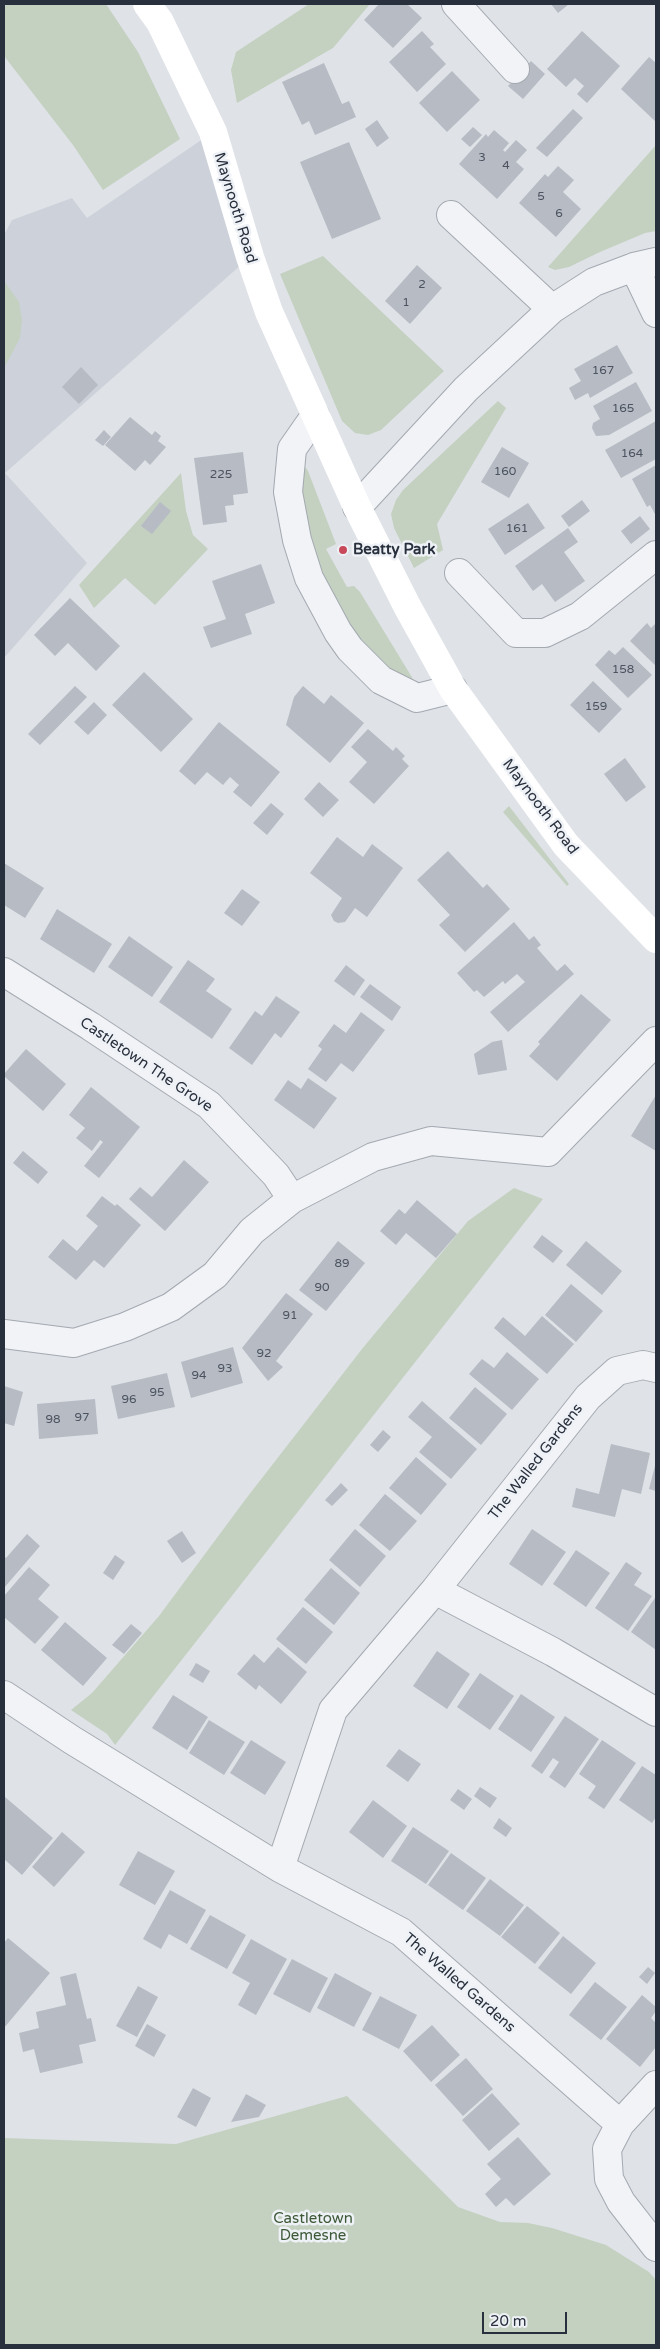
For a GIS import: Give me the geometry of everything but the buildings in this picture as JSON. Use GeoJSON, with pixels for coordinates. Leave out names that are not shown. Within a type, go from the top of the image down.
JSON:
{"type":"FeatureCollection","features":[{"type":"Feature","properties":{"kind":"main road","name":"Maynooth Road"},"geometry":{"type":"LineString","coordinates":[[147,4],[160,22],[213,132],[250,257],[269,312],[357,507],[398,589],[453,689],[566,845],[656,939]]}},
{"type":"Feature","properties":{"kind":"street"},"geometry":{"type":"LineString","coordinates":[[456,4],[515,69]]}},
{"type":"Feature","properties":{"kind":"street"},"geometry":{"type":"LineString","coordinates":[[451,215],[552,309]]}},
{"type":"Feature","properties":{"kind":"street"},"geometry":{"type":"LineString","coordinates":[[357,507],[466,389],[552,309],[594,282],[645,264],[656,313]]}},
{"type":"Feature","properties":{"kind":"street"},"geometry":{"type":"LineString","coordinates":[[315,416],[292,449],[288,492],[297,540],[309,578],[338,632],[350,649],[381,680],[417,698],[453,689]]}},
{"type":"Feature","properties":{"kind":"street"},"geometry":{"type":"LineString","coordinates":[[459,573],[516,633],[545,633],[580,616],[656,554]]}},
{"type":"Feature","properties":{"kind":"street","name":"Castletown The Grove"},"geometry":{"type":"LineString","coordinates":[[4,972],[90,1026],[209,1105],[276,1175],[292,1199]]}},
{"type":"Feature","properties":{"kind":"street"},"geometry":{"type":"LineString","coordinates":[[4,1334],[74,1343],[125,1328],[171,1307],[215,1275],[252,1231],[292,1199],[373,1157],[431,1141],[548,1152],[656,1041]]}},
{"type":"Feature","properties":{"kind":"street","name":"The Walled Gardens"},"geometry":{"type":"LineString","coordinates":[[280,1868],[333,1710],[435,1590],[588,1396],[617,1371],[643,1365],[656,1368]]}},
{"type":"Feature","properties":{"kind":"street"},"geometry":{"type":"LineString","coordinates":[[435,1590],[553,1652],[656,1712]]}},
{"type":"Feature","properties":{"kind":"street","name":"The Walled Gardens"},"geometry":{"type":"LineString","coordinates":[[4,1695],[72,1740],[280,1868],[401,1932],[620,2124]]}},
{"type":"Feature","properties":{"kind":"street"},"geometry":{"type":"LineString","coordinates":[[656,2086],[620,2124],[606,2149],[609,2179],[621,2202],[656,2247]]}},
{"type":"Feature","properties":{"kind":"shaded area"},"geometry":{"type":"Polygon","coordinates":[[[213,132],[250,257],[5,473],[87,563],[4,658],[4,235],[12,220],[72,198],[87,218],[213,132]]]}},
{"type":"Feature","properties":{"kind":"green space"},"geometry":{"type":"Polygon","coordinates":[[[4,4],[106,4],[138,52],[180,139],[103,190],[73,145],[4,56],[4,4]]]}},
{"type":"Feature","properties":{"kind":"green space"},"geometry":{"type":"Polygon","coordinates":[[[309,4],[370,4],[333,48],[237,103],[231,70],[236,52],[309,4]]]}},
{"type":"Feature","properties":{"kind":"green space"},"geometry":{"type":"Polygon","coordinates":[[[656,145],[656,231],[645,233],[569,267],[555,270],[548,267],[656,145]]]}},
{"type":"Feature","properties":{"kind":"green space"},"geometry":{"type":"Polygon","coordinates":[[[323,256],[444,371],[381,430],[368,435],[355,433],[342,421],[280,274],[323,256]]]}},
{"type":"Feature","properties":{"kind":"green space"},"geometry":{"type":"Polygon","coordinates":[[[4,281],[19,302],[22,320],[20,338],[4,368],[4,281]]]}},
{"type":"Feature","properties":{"kind":"green space"},"geometry":{"type":"Polygon","coordinates":[[[498,401],[506,408],[437,524],[443,550],[414,568],[394,528],[391,514],[396,500],[403,490],[498,401]]]}},
{"type":"Feature","properties":{"kind":"green space"},"geometry":{"type":"Polygon","coordinates":[[[301,461],[308,471],[336,544],[326,549],[347,587],[354,586],[360,592],[413,679],[387,668],[361,644],[327,590],[307,535],[298,480],[301,461]]]}},
{"type":"Feature","properties":{"kind":"green space"},"geometry":{"type":"Polygon","coordinates":[[[181,473],[186,511],[193,535],[208,549],[155,605],[125,578],[94,608],[79,585],[181,473]]]}},
{"type":"Feature","properties":{"kind":"green space"},"geometry":{"type":"Polygon","coordinates":[[[509,806],[569,884],[567,886],[503,812],[509,806]]]}},
{"type":"Feature","properties":{"kind":"green space"},"geometry":{"type":"Polygon","coordinates":[[[514,1188],[543,1199],[115,1745],[107,1734],[71,1710],[92,1693],[159,1616],[245,1500],[362,1349],[468,1221],[514,1188]]]}},
{"type":"Feature","properties":{"kind":"green space","name":"Castletown Demesne"},"geometry":{"type":"Polygon","coordinates":[[[347,2096],[458,2207],[500,2222],[528,2223],[552,2228],[606,2245],[649,2272],[656,2280],[656,2345],[4,2345],[4,2138],[176,2144],[347,2096]]]}},
{"type":"Feature","properties":{"kind":"place","name":"Beatty Park"},"geometry":{"type":"Point","coordinates":[343,550]}}]}
